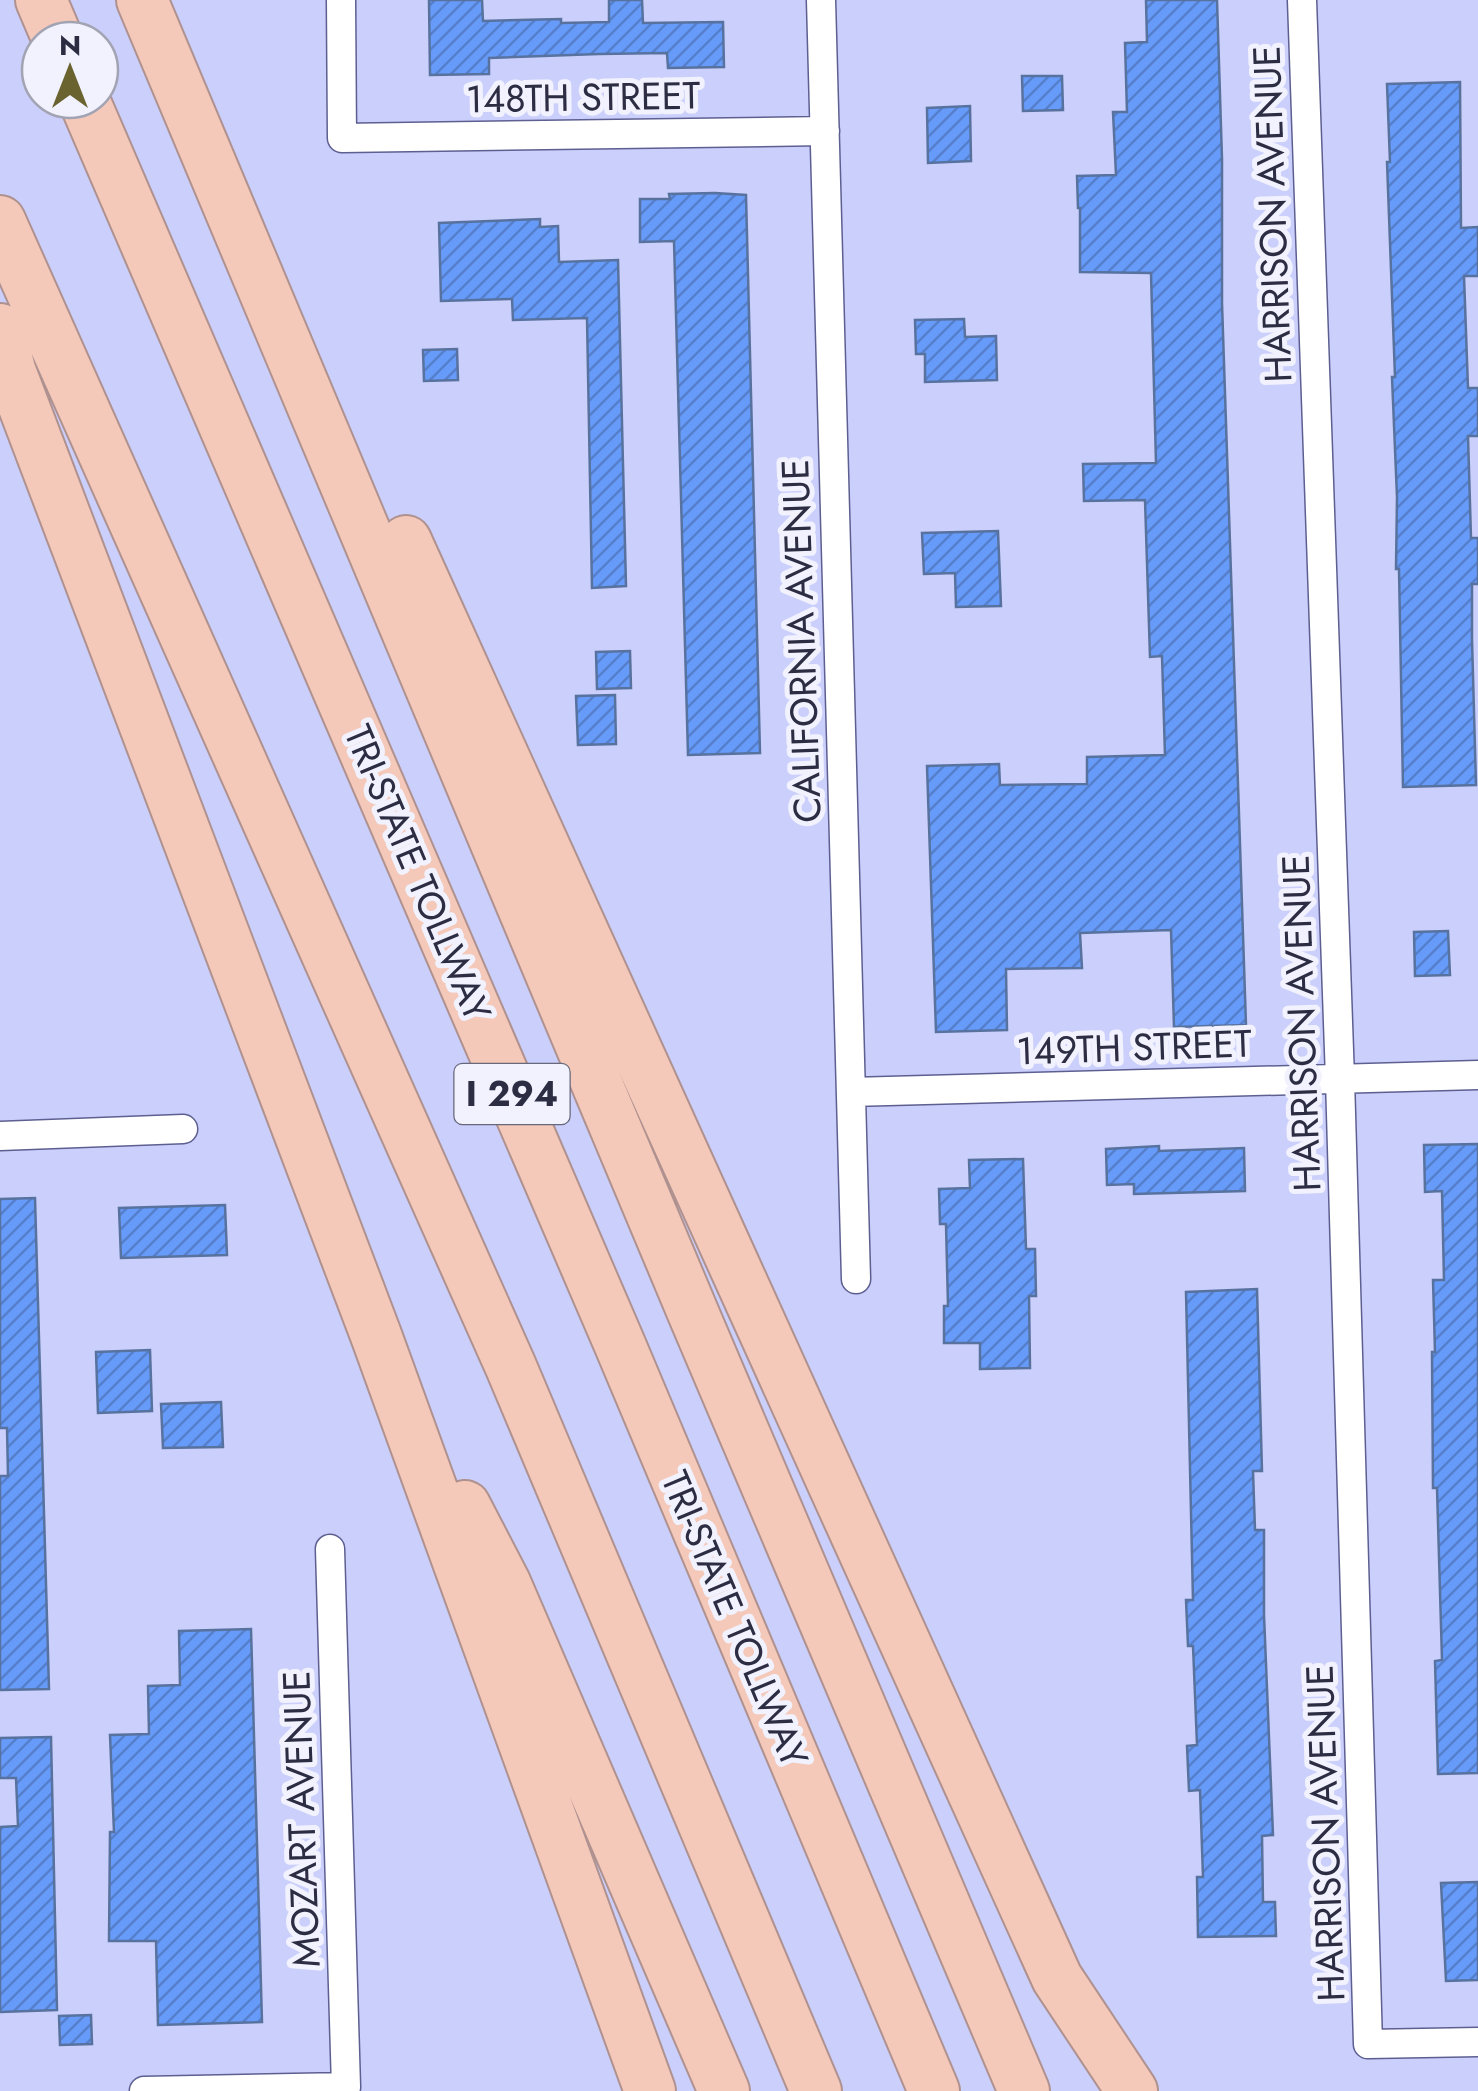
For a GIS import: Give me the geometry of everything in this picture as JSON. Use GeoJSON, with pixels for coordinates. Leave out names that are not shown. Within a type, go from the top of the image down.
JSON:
{"type":"FeatureCollection","features":[{"type":"Feature","properties":{"kind":"highway"},"geometry":{"type":"LineString","coordinates":[[142,0],[1024,2091]]}},
{"type":"Feature","properties":{"kind":"highway","name":"TRI-STATE TOLLWAY"},"geometry":{"type":"LineString","coordinates":[[93,120],[612,1326],[934,2091]]}},
{"type":"Feature","properties":{"kind":"highway","name":"I 294"},"geometry":{"type":"LineString","coordinates":[[0,221],[511,1367],[816,2091]]}},
{"type":"Feature","properties":{"kind":"highway"},"geometry":{"type":"LineString","coordinates":[[249,252],[330,375],[1057,1978],[1132,2091]]}},
{"type":"Feature","properties":{"kind":"highway"},"geometry":{"type":"LineString","coordinates":[[0,329],[17,388],[377,1338],[650,2091]]}},
{"type":"Feature","properties":{"kind":"highway"},"geometry":{"type":"LineString","coordinates":[[377,1338],[505,1582],[724,2091]]}},
{"type":"Feature","properties":{"kind":"street","name":"148TH STREET"},"geometry":{"type":"LineString","coordinates":[[341,0],[342,138],[825,131]]}},
{"type":"Feature","properties":{"kind":"street","name":"CALIFORNIA AVENUE"},"geometry":{"type":"LineString","coordinates":[[821,0],[856,1280]]}},
{"type":"Feature","properties":{"kind":"street","name":"HARRISON AVENUE"},"geometry":{"type":"LineString","coordinates":[[1302,0],[1340,1079],[1368,2044],[1478,2042]]}},
{"type":"Feature","properties":{"kind":"street","name":"149TH STREET"},"geometry":{"type":"LineString","coordinates":[[851,1092],[1478,1075]]}},
{"type":"Feature","properties":{"kind":"street"},"geometry":{"type":"LineString","coordinates":[[0,1136],[183,1129]]}},
{"type":"Feature","properties":{"kind":"street","name":"MOZART AVENUE"},"geometry":{"type":"LineString","coordinates":[[144,2091],[346,2088],[330,1549]]}},
{"type":"Feature","properties":{"kind":"building"},"geometry":{"type":"Polygon","coordinates":[[[429,0],[482,0],[483,21],[561,19],[561,23],[609,22],[609,0],[642,0],[643,23],[723,22],[724,67],[668,68],[667,53],[599,54],[489,58],[489,74],[430,75],[429,0]]]}},
{"type":"Feature","properties":{"kind":"building"},"geometry":{"type":"Polygon","coordinates":[[[1146,0],[1217,0],[1222,303],[1246,1025],[1174,1027],[1171,930],[1080,933],[1082,968],[1006,969],[1007,1030],[936,1032],[927,766],[999,764],[1000,785],[1087,784],[1087,757],[1165,755],[1162,656],[1150,657],[1145,500],[1084,501],[1083,464],[1156,463],[1151,273],[1080,272],[1077,176],[1116,175],[1113,112],[1127,112],[1125,43],[1147,42],[1146,0]]]}},
{"type":"Feature","properties":{"kind":"building"},"geometry":{"type":"Polygon","coordinates":[[[1022,76],[1062,76],[1063,110],[1023,111],[1022,76]]]}},
{"type":"Feature","properties":{"kind":"building"},"geometry":{"type":"Polygon","coordinates":[[[1460,82],[1461,228],[1478,227],[1478,276],[1464,276],[1468,388],[1478,388],[1478,436],[1468,436],[1471,538],[1478,538],[1478,584],[1472,584],[1476,785],[1403,787],[1387,84],[1460,82]]]}},
{"type":"Feature","properties":{"kind":"building"},"geometry":{"type":"Polygon","coordinates":[[[970,106],[971,161],[928,163],[927,108],[970,106]]]}},
{"type":"Feature","properties":{"kind":"building"},"geometry":{"type":"Polygon","coordinates":[[[715,193],[746,195],[760,753],[688,755],[674,241],[640,242],[640,199],[715,193]]]}},
{"type":"Feature","properties":{"kind":"building"},"geometry":{"type":"Polygon","coordinates":[[[540,219],[540,227],[558,226],[559,262],[618,260],[626,586],[592,588],[587,318],[513,320],[512,299],[441,301],[439,223],[540,219]]]}},
{"type":"Feature","properties":{"kind":"building"},"geometry":{"type":"Polygon","coordinates":[[[964,319],[965,337],[996,336],[997,380],[925,382],[925,354],[916,354],[915,320],[964,319]]]}},
{"type":"Feature","properties":{"kind":"building"},"geometry":{"type":"Polygon","coordinates":[[[457,349],[458,380],[424,381],[423,350],[457,349]]]}},
{"type":"Feature","properties":{"kind":"building"},"geometry":{"type":"Polygon","coordinates":[[[998,531],[1001,606],[956,607],[955,573],[924,574],[922,533],[998,531]]]}},
{"type":"Feature","properties":{"kind":"building"},"geometry":{"type":"Polygon","coordinates":[[[630,651],[631,688],[597,689],[596,652],[630,651]]]}},
{"type":"Feature","properties":{"kind":"building"},"geometry":{"type":"Polygon","coordinates":[[[615,695],[616,744],[578,745],[576,696],[615,695]]]}},
{"type":"Feature","properties":{"kind":"building"},"geometry":{"type":"Polygon","coordinates":[[[1448,931],[1450,975],[1415,976],[1414,932],[1448,931]]]}},
{"type":"Feature","properties":{"kind":"building"},"geometry":{"type":"Polygon","coordinates":[[[1478,1144],[1478,1773],[1438,1774],[1435,1661],[1442,1660],[1437,1488],[1433,1488],[1432,1352],[1433,1280],[1444,1280],[1442,1191],[1425,1192],[1424,1145],[1478,1144]]]}},
{"type":"Feature","properties":{"kind":"building"},"geometry":{"type":"Polygon","coordinates":[[[1159,1146],[1159,1151],[1244,1148],[1245,1191],[1134,1194],[1134,1184],[1107,1185],[1106,1149],[1159,1146]]]}},
{"type":"Feature","properties":{"kind":"building"},"geometry":{"type":"Polygon","coordinates":[[[1023,1159],[1026,1249],[1035,1249],[1036,1296],[1029,1296],[1030,1368],[980,1369],[980,1343],[944,1343],[944,1306],[948,1306],[946,1224],[940,1224],[939,1189],[970,1188],[969,1160],[1023,1159]]]}},
{"type":"Feature","properties":{"kind":"building"},"geometry":{"type":"Polygon","coordinates":[[[35,1198],[49,1689],[0,1690],[0,1476],[8,1476],[7,1428],[0,1428],[0,1199],[35,1198]]]}},
{"type":"Feature","properties":{"kind":"building"},"geometry":{"type":"Polygon","coordinates":[[[225,1205],[227,1255],[121,1258],[119,1208],[225,1205]]]}},
{"type":"Feature","properties":{"kind":"building"},"geometry":{"type":"Polygon","coordinates":[[[1257,1289],[1262,1471],[1253,1471],[1255,1530],[1264,1530],[1273,1835],[1262,1836],[1263,1902],[1275,1902],[1276,1936],[1198,1937],[1197,1877],[1203,1877],[1200,1790],[1189,1791],[1187,1746],[1197,1745],[1193,1646],[1188,1646],[1186,1600],[1193,1600],[1186,1292],[1257,1289]]]}},
{"type":"Feature","properties":{"kind":"building"},"geometry":{"type":"Polygon","coordinates":[[[150,1350],[152,1411],[98,1413],[96,1352],[150,1350]]]}},
{"type":"Feature","properties":{"kind":"building"},"geometry":{"type":"Polygon","coordinates":[[[221,1402],[223,1447],[163,1448],[161,1404],[221,1402]]]}},
{"type":"Feature","properties":{"kind":"building"},"geometry":{"type":"Polygon","coordinates":[[[251,1629],[262,2022],[158,2025],[156,1941],[109,1941],[110,1832],[114,1832],[110,1735],[149,1734],[148,1686],[180,1685],[179,1631],[251,1629]]]}},
{"type":"Feature","properties":{"kind":"building"},"geometry":{"type":"Polygon","coordinates":[[[51,1737],[57,2010],[0,2012],[0,1827],[18,1826],[16,1778],[0,1778],[0,1738],[51,1737]]]}},
{"type":"Feature","properties":{"kind":"building"},"geometry":{"type":"Polygon","coordinates":[[[1478,1882],[1478,1980],[1446,1981],[1441,1883],[1478,1882]]]}},
{"type":"Feature","properties":{"kind":"building"},"geometry":{"type":"Polygon","coordinates":[[[91,2015],[92,2044],[60,2045],[59,2016],[91,2015]]]}}]}
